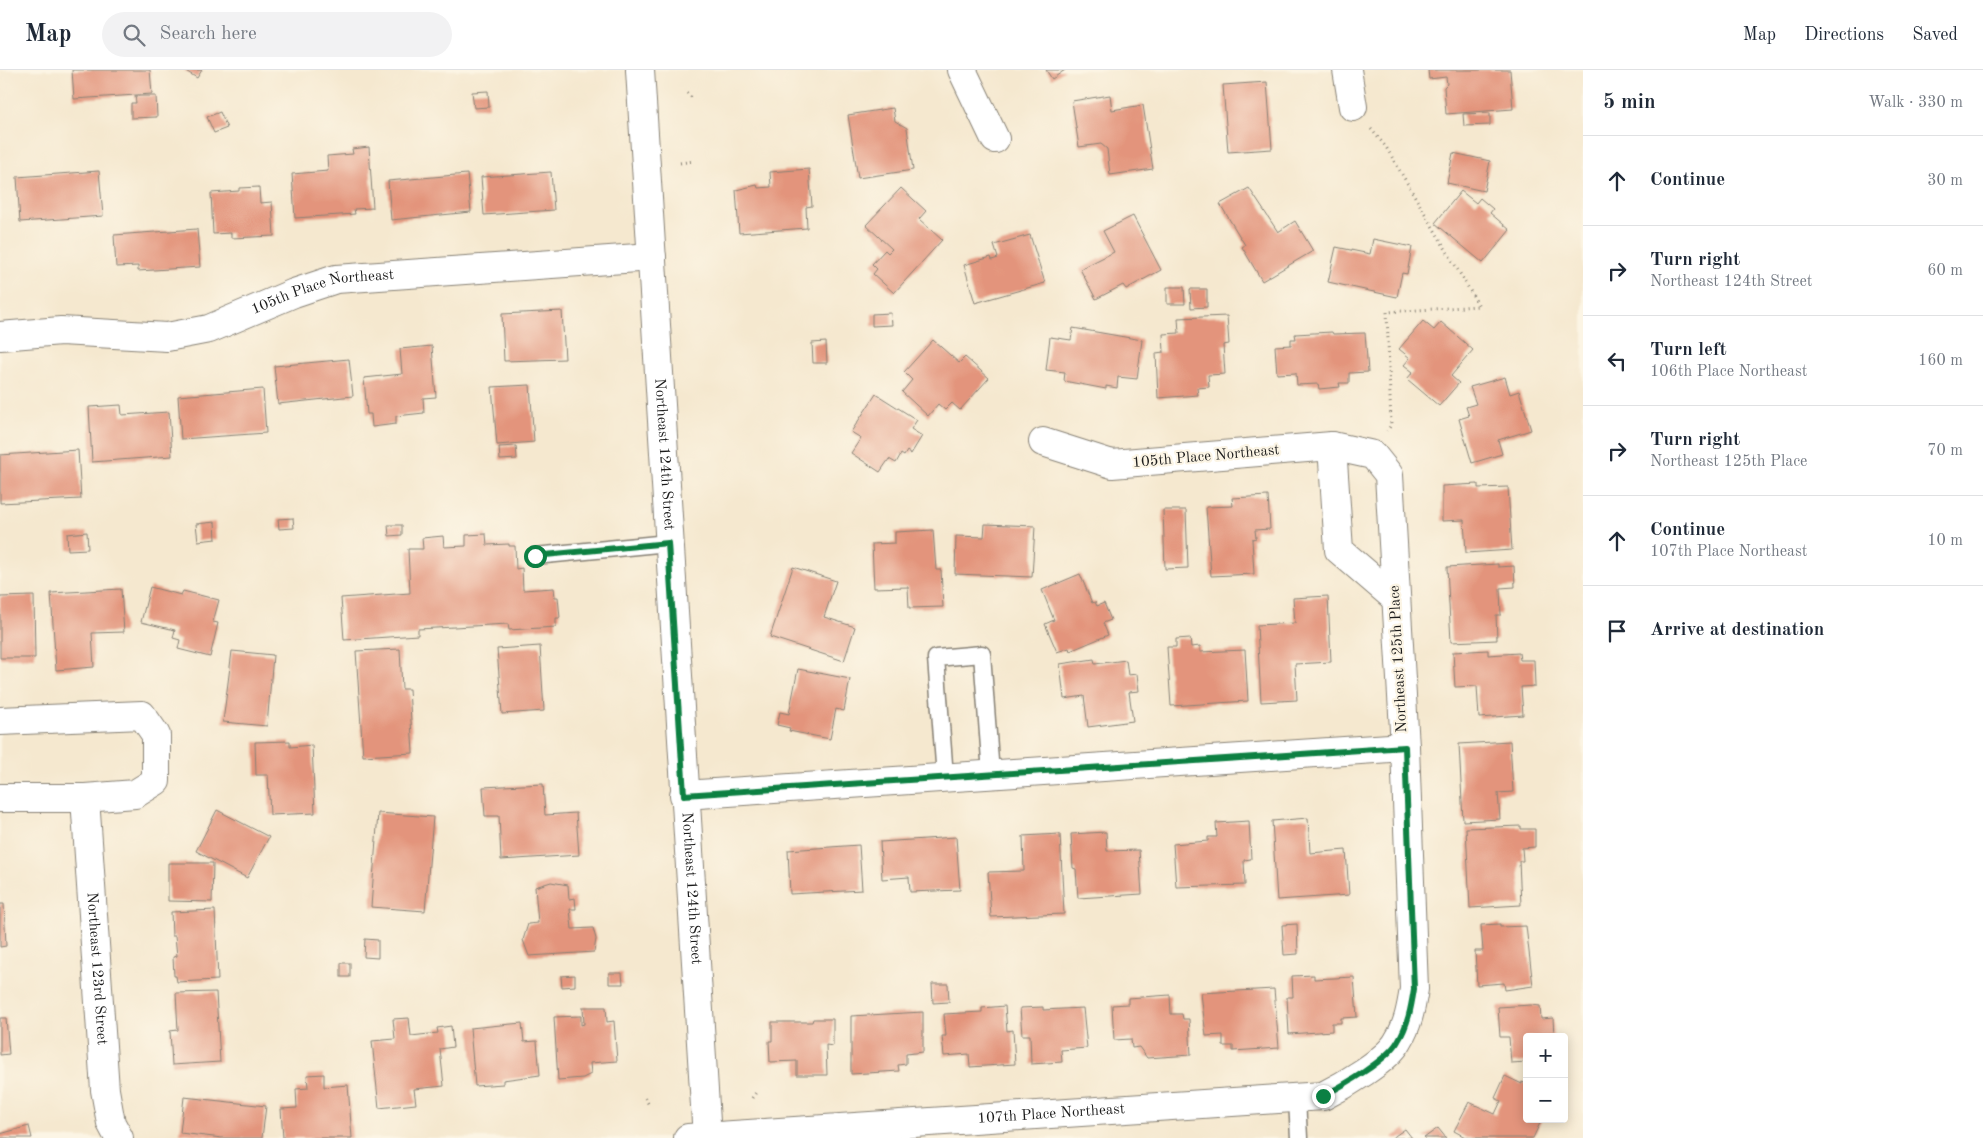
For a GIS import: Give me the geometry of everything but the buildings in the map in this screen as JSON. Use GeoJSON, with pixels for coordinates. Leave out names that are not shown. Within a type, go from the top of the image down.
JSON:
{"type":"FeatureCollection","features":[{"type":"Feature","properties":{"kind":"street","name":"Northeast 124th Street"},"geometry":{"type":"LineString","coordinates":[[640,70],[684,795],[700,1138]]}},
{"type":"Feature","properties":{"kind":"street"},"geometry":{"type":"LineString","coordinates":[[962,70],[995,139]]}},
{"type":"Feature","properties":{"kind":"street"},"geometry":{"type":"LineString","coordinates":[[1347,70],[1353,107]]}},
{"type":"Feature","properties":{"kind":"street","name":"105th Place Northeast"},"geometry":{"type":"LineString","coordinates":[[0,336],[61,331],[167,337],[209,329],[294,293],[336,279],[652,258]]}},
{"type":"Feature","properties":{"kind":"street","name":"105th Place Northeast"},"geometry":{"type":"LineString","coordinates":[[1042,442],[1112,464],[1332,446],[1372,455]]}},
{"type":"Feature","properties":{"kind":"street"},"geometry":{"type":"LineString","coordinates":[[1332,446],[1339,550],[1396,599]]}},
{"type":"Feature","properties":{"kind":"street","name":"Northeast 125th Place"},"geometry":{"type":"LineString","coordinates":[[1372,455],[1389,475],[1405,747],[1414,989],[1409,1018],[1397,1043],[1374,1064]]}},
{"type":"Feature","properties":{"kind":"street"},"geometry":{"type":"LineString","coordinates":[[0,721],[142,716],[156,735],[156,781],[135,794],[85,798],[0,798]]}},
{"type":"Feature","properties":{"kind":"street"},"geometry":{"type":"LineString","coordinates":[[684,795],[1405,747]]}},
{"type":"Feature","properties":{"kind":"street","name":"Northeast 123rd Street"},"geometry":{"type":"LineString","coordinates":[[85,798],[105,1090],[111,1123],[119,1138]]}},
{"type":"Feature","properties":{"kind":"street","name":"107th Place Northeast"},"geometry":{"type":"LineString","coordinates":[[700,1138],[939,1129],[1297,1099],[1323,1096],[1352,1082],[1374,1064]]}},
{"type":"Feature","properties":{"kind":"lane"},"geometry":{"type":"LineString","coordinates":[[535,556],[668,543]]}},
{"type":"Feature","properties":{"kind":"lane"},"geometry":{"type":"LineString","coordinates":[[945,777],[936,658],[982,654],[991,774]]}},
{"type":"Feature","properties":{"kind":"lane"},"geometry":{"type":"LineString","coordinates":[[1297,1099],[1299,1138]]}},
{"type":"Feature","properties":{"kind":"path"},"geometry":{"type":"LineString","coordinates":[[687,93],[694,100]]}},
{"type":"Feature","properties":{"kind":"path"},"geometry":{"type":"LineString","coordinates":[[1353,107],[1386,148],[1478,306],[1386,312],[1390,425],[1372,455]]}},
{"type":"Feature","properties":{"kind":"path"},"geometry":{"type":"LineString","coordinates":[[680,163],[694,161]]}},
{"type":"Feature","properties":{"kind":"path"},"geometry":{"type":"LineString","coordinates":[[752,1098],[757,1091]]}},
{"type":"Feature","properties":{"kind":"path"},"geometry":{"type":"LineString","coordinates":[[645,1098],[649,1105]]}},
{"type":"Feature","properties":{"kind":"route"},"geometry":{"type":"LineString","coordinates":[[535,556],[668,543],[684,795],[1405,747],[1414,989],[1409,1018],[1397,1043],[1352,1082],[1323,1096]]}}]}
